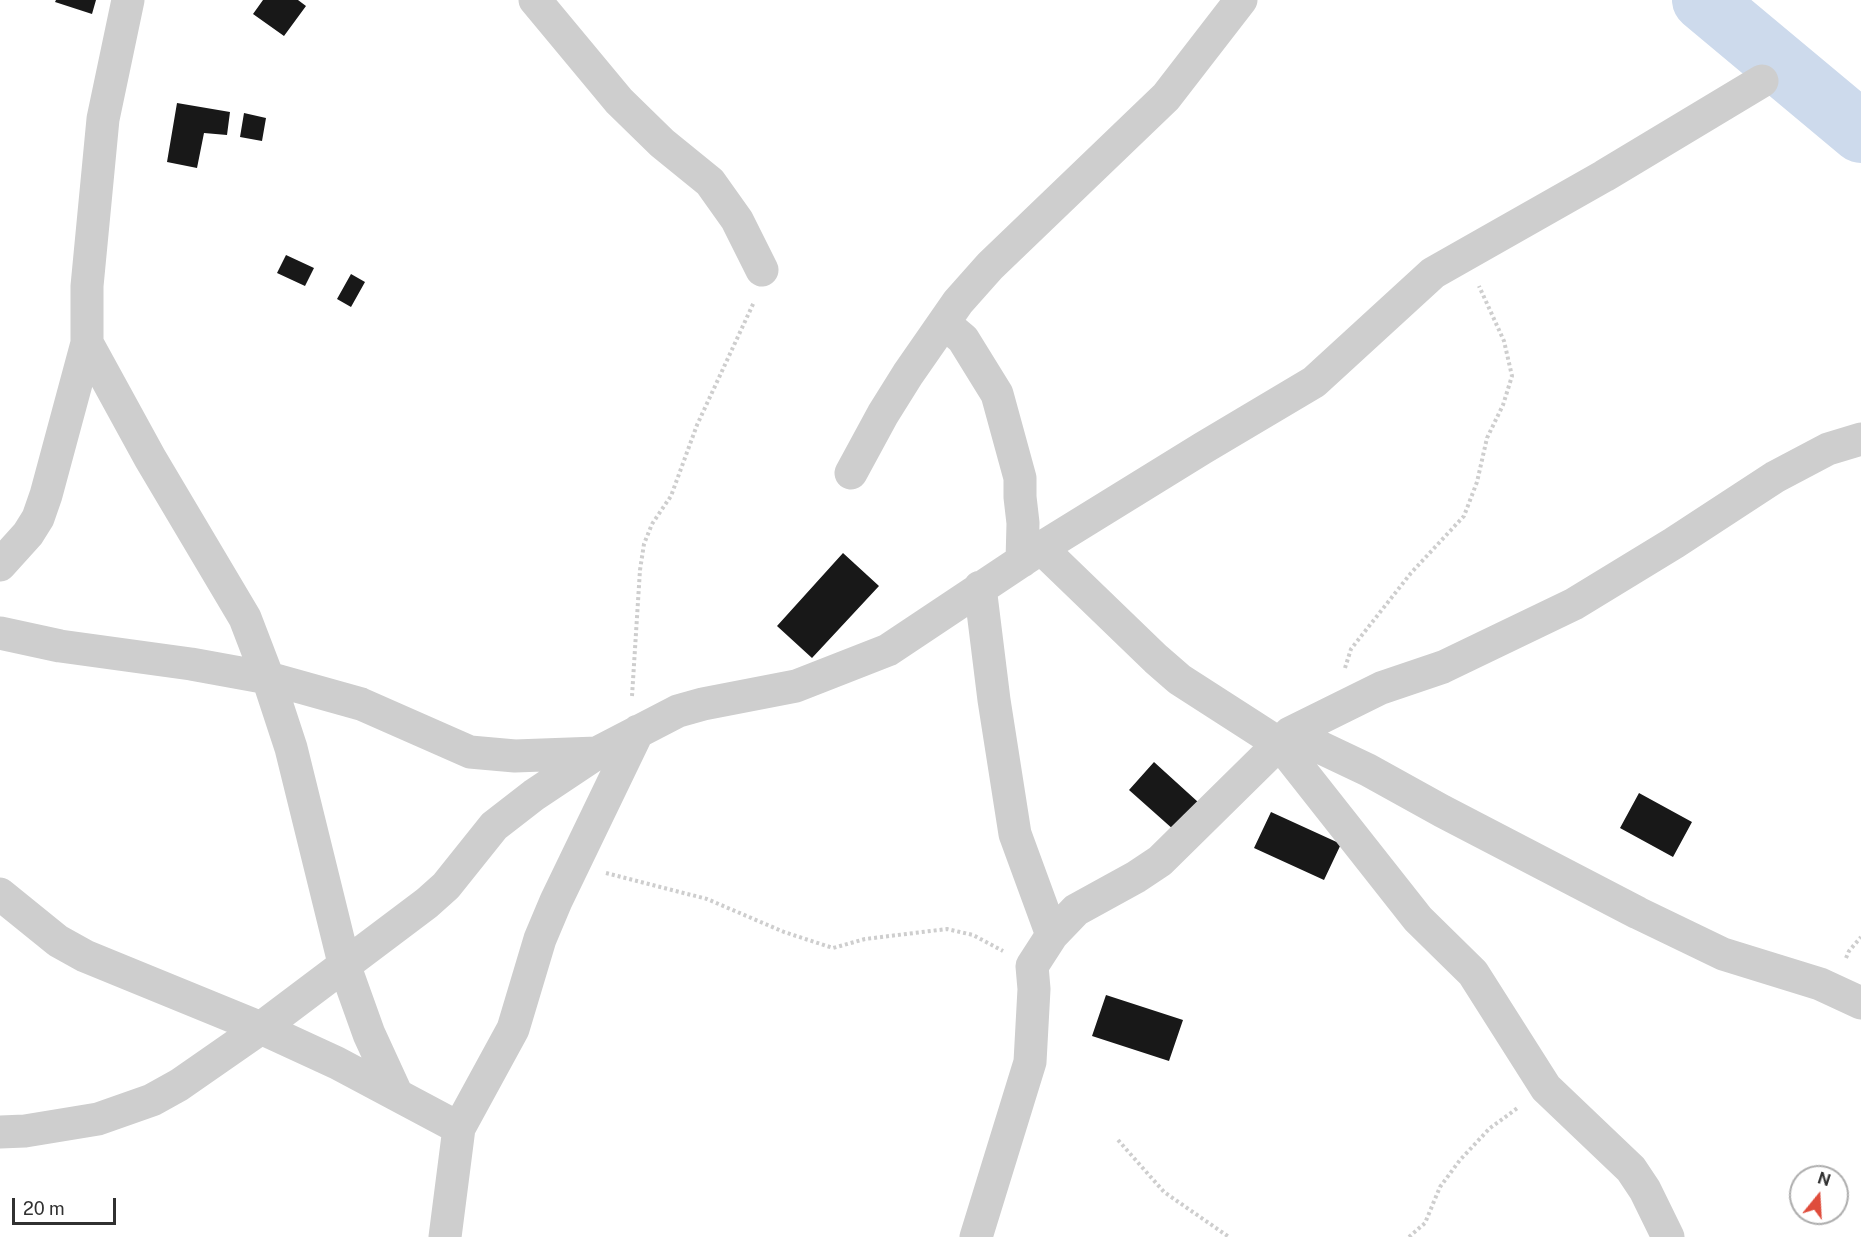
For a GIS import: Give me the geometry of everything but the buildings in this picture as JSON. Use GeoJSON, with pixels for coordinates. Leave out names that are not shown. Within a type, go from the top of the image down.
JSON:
{"type":"FeatureCollection","features":[{"type":"Feature","properties":{"kind":"street"},"geometry":{"type":"LineString","coordinates":[[0,565],[28,534],[38,518],[87,343],[87,286],[103,119],[128,0]]}},
{"type":"Feature","properties":{"kind":"street"},"geometry":{"type":"LineString","coordinates":[[535,0],[619,101],[662,143],[710,182],[737,220],[762,270]]}},
{"type":"Feature","properties":{"kind":"street"},"geometry":{"type":"LineString","coordinates":[[851,473],[889,404],[958,302],[990,266],[1166,97],[1241,0]]}},
{"type":"Feature","properties":{"kind":"street"},"geometry":{"type":"LineString","coordinates":[[0,1132],[25,1131],[98,1119],[143,1104],[179,1084],[345,967],[440,891],[494,826],[534,795],[597,753],[678,711],[796,686],[888,650],[1032,554],[1314,382],[1432,273],[1604,176],[1762,81]]}},
{"type":"Feature","properties":{"kind":"street"},"geometry":{"type":"LineString","coordinates":[[944,323],[963,339],[997,394],[1020,478],[1023,523],[1032,554],[1179,679],[1285,739],[1368,770],[1607,897],[1712,949],[1821,984],[1861,1003]]}},
{"type":"Feature","properties":{"kind":"street"},"geometry":{"type":"LineString","coordinates":[[87,343],[150,458],[245,618],[291,748],[345,967],[369,1034],[397,1095]]}},
{"type":"Feature","properties":{"kind":"street"},"geometry":{"type":"LineString","coordinates":[[976,1237],[1030,1062],[1034,989],[1032,966],[1052,935],[1076,910],[1160,861],[1285,739],[1381,688],[1443,668],[1574,604],[1674,543],[1775,477],[1828,449],[1861,439]]}},
{"type":"Feature","properties":{"kind":"street"},"geometry":{"type":"LineString","coordinates":[[980,587],[993,700],[1015,834],[1052,935]]}},
{"type":"Feature","properties":{"kind":"street"},"geometry":{"type":"LineString","coordinates":[[0,633],[60,646],[191,664],[268,678],[361,704],[470,752],[515,756],[597,753]]}},
{"type":"Feature","properties":{"kind":"street"},"geometry":{"type":"LineString","coordinates":[[445,1237],[459,1128],[513,1029],[540,939],[567,875],[634,733]]}},
{"type":"Feature","properties":{"kind":"street"},"geometry":{"type":"LineString","coordinates":[[1285,739],[1418,919],[1473,973],[1546,1088],[1631,1169],[1645,1190],[1668,1237]]}},
{"type":"Feature","properties":{"kind":"street"},"geometry":{"type":"LineString","coordinates":[[0,894],[58,941],[85,957],[261,1028],[337,1063],[459,1128]]}},
{"type":"Feature","properties":{"kind":"path"},"geometry":{"type":"LineString","coordinates":[[1333,712],[1351,649],[1411,573],[1464,516],[1477,482],[1487,438],[1503,405],[1512,376],[1504,341],[1465,255]]}},
{"type":"Feature","properties":{"kind":"path"},"geometry":{"type":"LineString","coordinates":[[634,733],[640,570],[644,544],[652,524],[671,496],[697,425],[749,315],[760,288],[762,270]]}},
{"type":"Feature","properties":{"kind":"path"},"geometry":{"type":"LineString","coordinates":[[567,875],[601,872],[676,890],[707,899],[784,932],[833,948],[866,939],[946,929],[973,935],[1032,966]]}},
{"type":"Feature","properties":{"kind":"path"},"geometry":{"type":"LineString","coordinates":[[1409,1237],[1425,1223],[1440,1187],[1460,1160],[1490,1128],[1546,1088]]}},
{"type":"Feature","properties":{"kind":"path"},"geometry":{"type":"LineString","coordinates":[[1118,1140],[1164,1192],[1229,1237]]}},
{"type":"Feature","properties":{"kind":"waterway"},"geometry":{"type":"LineString","coordinates":[[1703,0],[1861,132]]}}]}
